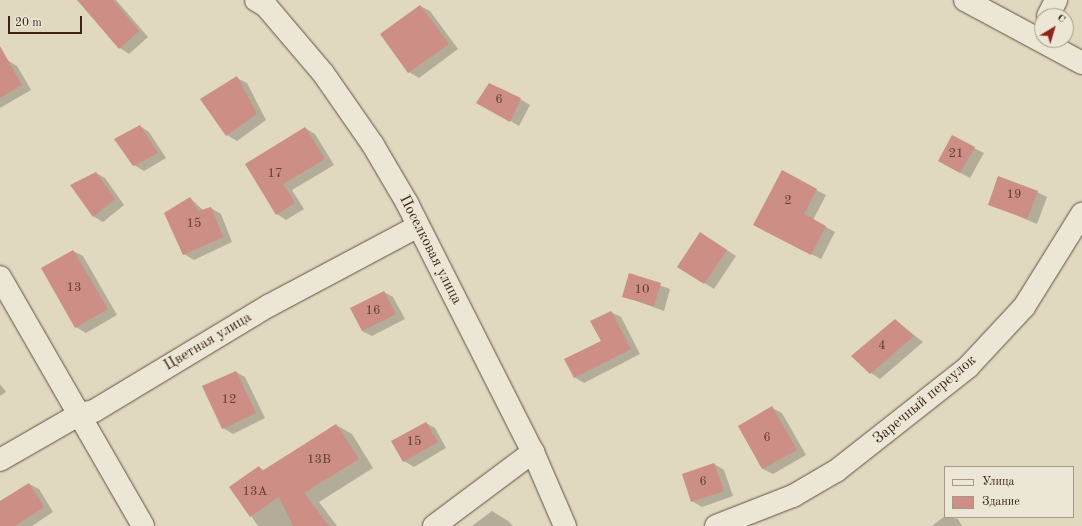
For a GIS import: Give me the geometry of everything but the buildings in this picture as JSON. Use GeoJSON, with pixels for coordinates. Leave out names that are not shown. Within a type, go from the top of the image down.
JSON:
{"type":"FeatureCollection","features":[{"type":"Feature","properties":{"kind":"street","name":"Поселковая улица"},"geometry":{"type":"LineString","coordinates":[[256,0],[266,6],[323,73],[373,145],[417,226],[533,452],[565,526]]}},
{"type":"Feature","properties":{"kind":"street"},"geometry":{"type":"LineString","coordinates":[[965,0],[1034,31]]}},
{"type":"Feature","properties":{"kind":"street"},"geometry":{"type":"LineString","coordinates":[[1060,48],[1082,63]]}},
{"type":"Feature","properties":{"kind":"street","name":"Заречный переулок"},"geometry":{"type":"LineString","coordinates":[[716,526],[793,496],[836,471],[968,367],[1024,307],[1082,214]]}},
{"type":"Feature","properties":{"kind":"street","name":"Цветная улица"},"geometry":{"type":"LineString","coordinates":[[0,460],[80,414],[94,411],[270,305],[417,226]]}},
{"type":"Feature","properties":{"kind":"street"},"geometry":{"type":"LineString","coordinates":[[0,277],[143,526]]}},
{"type":"Feature","properties":{"kind":"street"},"geometry":{"type":"LineString","coordinates":[[434,526],[533,452]]}}]}
